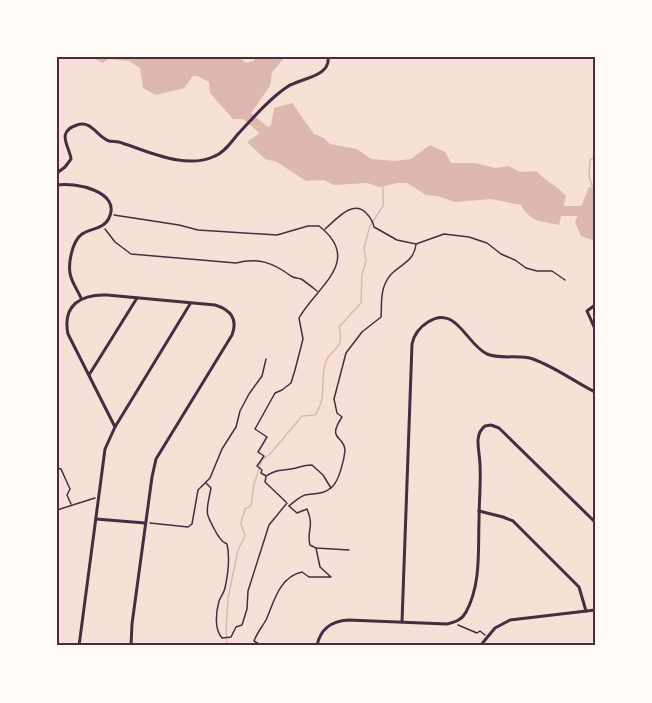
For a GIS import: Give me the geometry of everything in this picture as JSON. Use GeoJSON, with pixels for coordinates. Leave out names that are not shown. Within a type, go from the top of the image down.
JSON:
{"type":"FeatureCollection","features":[{"type":"Feature","properties":{"kind":"street"},"geometry":{"type":"LineString","coordinates":[[57,173],[64,169],[71,159],[65,142],[66,135],[73,127],[80,124],[92,127],[108,140],[194,162],[218,155],[260,111],[290,85],[324,70],[329,63],[328,57]]}},
{"type":"Feature","properties":{"kind":"street"},"geometry":{"type":"LineString","coordinates":[[57,185],[77,186],[102,194],[110,204],[110,215],[103,226],[82,234],[75,243],[69,268],[70,276],[81,298]]}},
{"type":"Feature","properties":{"kind":"street"},"geometry":{"type":"LineString","coordinates":[[115,428],[71,342],[67,329],[70,313],[81,298],[97,295],[137,298],[215,305],[227,310],[234,318],[235,328],[221,356],[156,459],[132,624],[131,646]]}},
{"type":"Feature","properties":{"kind":"street"},"geometry":{"type":"LineString","coordinates":[[89,375],[137,298]]}},
{"type":"Feature","properties":{"kind":"street"},"geometry":{"type":"LineString","coordinates":[[79,646],[105,449],[115,428],[191,303]]}},
{"type":"Feature","properties":{"kind":"street"},"geometry":{"type":"LineString","coordinates":[[595,305],[588,309],[587,313],[595,329]]}},
{"type":"Feature","properties":{"kind":"street"},"geometry":{"type":"LineString","coordinates":[[402,622],[412,344],[417,332],[437,318],[450,318],[460,326],[474,344],[487,354],[534,359],[595,392]]}},
{"type":"Feature","properties":{"kind":"street"},"geometry":{"type":"LineString","coordinates":[[317,646],[323,631],[337,622],[348,620],[447,624],[456,621],[466,612],[478,572],[480,465],[478,442],[480,431],[487,425],[499,428],[595,522]]}},
{"type":"Feature","properties":{"kind":"street"},"geometry":{"type":"LineString","coordinates":[[479,511],[513,521],[579,587],[586,611]]}},
{"type":"Feature","properties":{"kind":"street"},"geometry":{"type":"LineString","coordinates":[[96,519],[146,523]]}},
{"type":"Feature","properties":{"kind":"street"},"geometry":{"type":"LineString","coordinates":[[480,646],[495,628],[510,620],[595,610]]}},
{"type":"Feature","properties":{"kind":"path"},"geometry":{"type":"LineString","coordinates":[[324,229],[348,210],[357,208],[366,212],[374,227],[397,240],[416,244],[444,234],[458,235],[487,243],[501,254],[533,270],[552,271],[565,280]]}},
{"type":"Feature","properties":{"kind":"path"},"geometry":{"type":"LineString","coordinates":[[110,215],[198,230],[277,235],[308,226],[319,226],[330,236],[338,255],[337,266],[331,279],[318,291],[300,318],[303,339],[291,383],[275,393],[255,429],[267,437],[258,452],[264,456],[258,464],[261,473],[266,476]]}},
{"type":"Feature","properties":{"kind":"path"},"geometry":{"type":"LineString","coordinates":[[103,226],[115,242],[130,254],[236,263],[250,260],[266,262],[279,267],[292,277],[301,279],[318,291]]}},
{"type":"Feature","properties":{"kind":"path"},"geometry":{"type":"LineString","coordinates":[[289,506],[304,495],[317,495],[331,488],[341,470],[345,451],[336,435],[335,427],[342,417],[337,413],[334,399],[346,353],[363,332],[381,317],[384,286],[396,269],[415,254],[416,244]]}},
{"type":"Feature","properties":{"kind":"path"},"geometry":{"type":"LineString","coordinates":[[146,523],[188,527],[192,524],[198,490],[206,483],[222,449],[236,427],[244,403],[262,376],[266,359]]}},
{"type":"Feature","properties":{"kind":"path"},"geometry":{"type":"LineString","coordinates":[[266,476],[278,469],[289,470],[301,465],[312,465],[331,488]]}},
{"type":"Feature","properties":{"kind":"path"},"geometry":{"type":"LineString","coordinates":[[57,468],[61,469],[70,489],[67,495],[71,505]]}},
{"type":"Feature","properties":{"kind":"path"},"geometry":{"type":"LineString","coordinates":[[266,476],[265,482],[297,513],[307,509],[312,524],[308,539],[310,545],[316,548],[349,550]]}},
{"type":"Feature","properties":{"kind":"path"},"geometry":{"type":"LineString","coordinates":[[206,483],[211,488],[206,514],[221,542],[227,544],[228,548],[225,591],[220,598],[216,616],[218,634],[222,638],[231,637],[236,627],[242,625],[247,609],[248,591],[269,525],[287,503]]}},
{"type":"Feature","properties":{"kind":"path"},"geometry":{"type":"LineString","coordinates":[[57,510],[99,496]]}},
{"type":"Feature","properties":{"kind":"path"},"geometry":{"type":"LineString","coordinates":[[262,646],[254,641],[266,621],[277,591],[296,574],[302,572],[309,578],[331,577],[320,567],[316,548]]}},
{"type":"Feature","properties":{"kind":"path"},"geometry":{"type":"LineString","coordinates":[[456,621],[462,628],[477,633],[480,631],[487,636]]}},
{"type":"Feature","properties":{"kind":"shaded area"},"geometry":{"type":"Polygon","coordinates":[[[91,57],[239,57],[246,63],[254,61],[255,57],[285,57],[272,72],[270,86],[247,119],[233,119],[210,93],[209,82],[197,76],[193,76],[184,88],[156,95],[143,88],[140,68],[129,61],[108,59],[103,63],[91,57]]]}},
{"type":"Feature","properties":{"kind":"shaded area"},"geometry":{"type":"Polygon","coordinates":[[[292,103],[314,134],[324,138],[330,144],[357,149],[371,159],[395,161],[411,159],[430,145],[445,152],[451,163],[474,163],[496,168],[509,166],[520,172],[536,171],[566,196],[559,225],[532,218],[521,205],[491,199],[455,202],[426,195],[407,183],[380,187],[367,183],[334,185],[324,180],[306,181],[277,162],[265,159],[247,142],[271,125],[274,108],[292,103]]]}},
{"type":"Feature","properties":{"kind":"shaded area"},"geometry":{"type":"Polygon","coordinates":[[[589,187],[595,188],[595,241],[581,236],[575,222],[589,187]]]}},
{"type":"Feature","properties":{"kind":"waterway"},"geometry":{"type":"LineString","coordinates":[[238,108],[274,139]]}},
{"type":"Feature","properties":{"kind":"waterway"},"geometry":{"type":"LineString","coordinates":[[593,189],[589,176],[590,160],[595,156]]}},
{"type":"Feature","properties":{"kind":"waterway"},"geometry":{"type":"LineString","coordinates":[[227,646],[228,598],[238,550],[245,536],[241,523],[245,509],[251,506],[254,484],[262,460],[270,454],[302,416],[315,415],[319,409],[324,368],[327,358],[340,342],[339,327],[361,303],[362,274],[366,261],[364,248],[370,226],[383,206],[383,184]]}},
{"type":"Feature","properties":{"kind":"waterway"},"geometry":{"type":"LineString","coordinates":[[551,205],[561,211],[595,211]]}}]}
